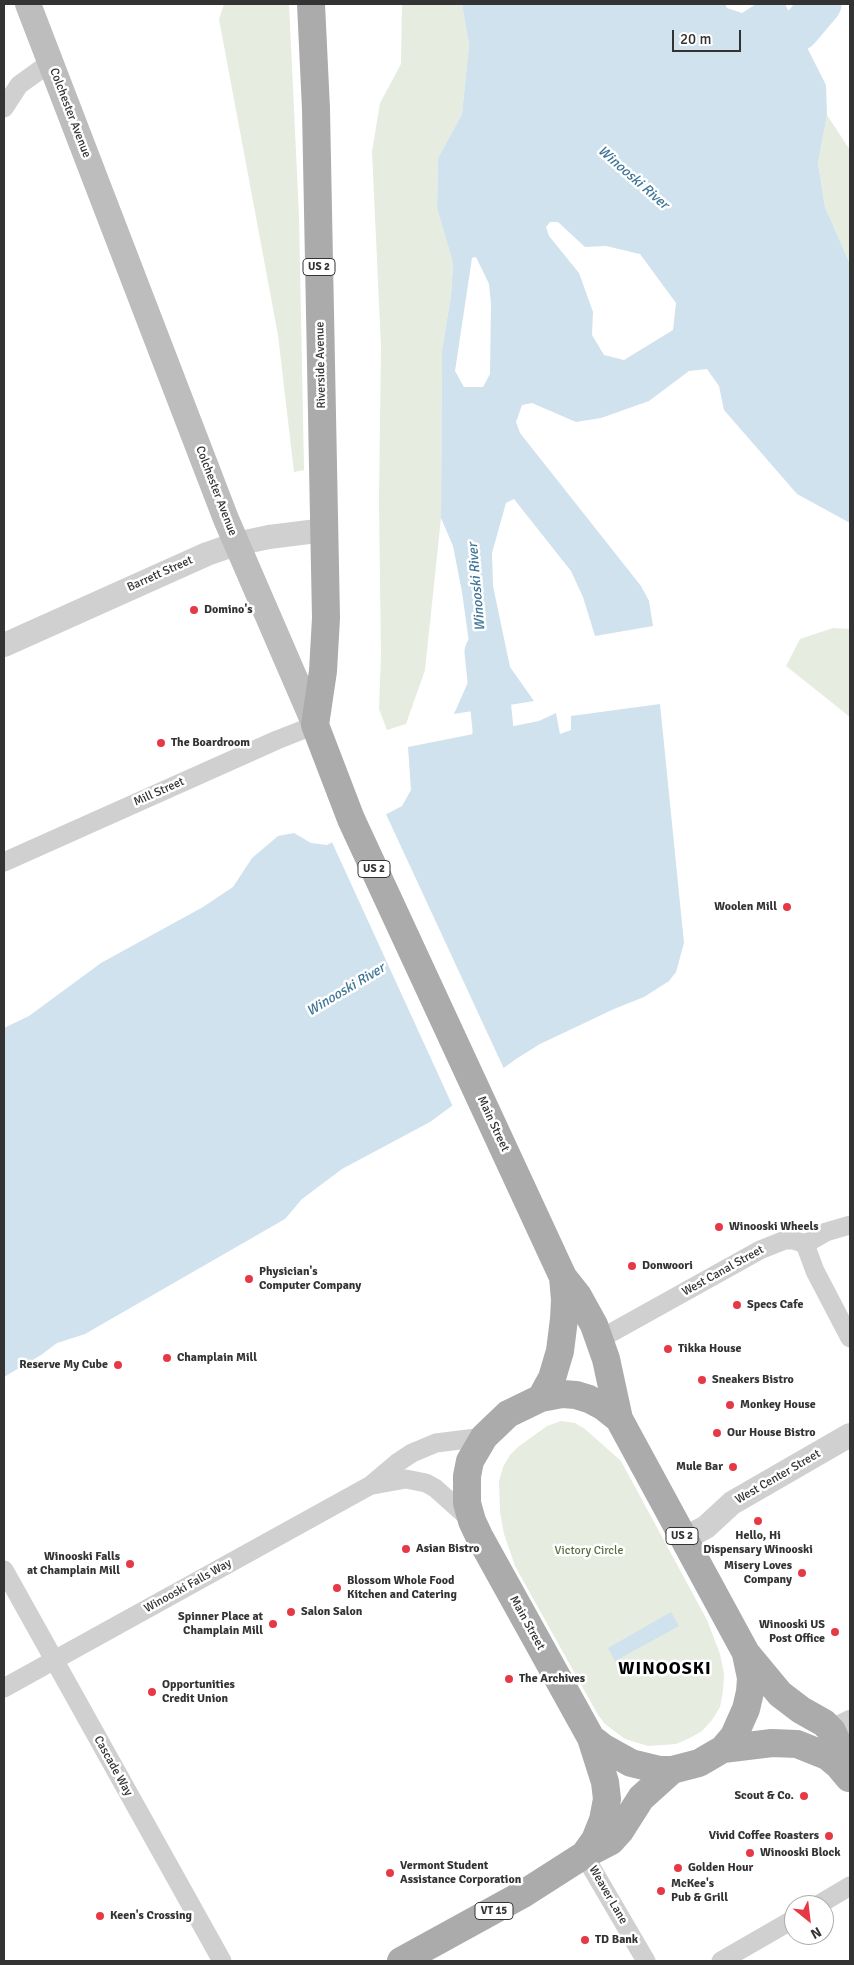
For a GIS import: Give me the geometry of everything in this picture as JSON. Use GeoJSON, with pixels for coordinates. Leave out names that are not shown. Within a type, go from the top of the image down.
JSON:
{"type":"FeatureCollection","features":[{"type":"Feature","properties":{"kind":"main road","name":"Colchester Avenue"},"geometry":{"type":"LineString","coordinates":[[28,4],[236,544],[315,725],[351,819],[422,970]]}},
{"type":"Feature","properties":{"kind":"main road","name":"Riverside Avenue"},"geometry":{"type":"LineString","coordinates":[[311,4],[316,108],[326,618],[323,671],[315,725]]}},
{"type":"Feature","properties":{"kind":"main road","name":"Main Street"},"geometry":{"type":"LineString","coordinates":[[422,970],[563,1278],[589,1314],[600,1339],[619,1419]]}},
{"type":"Feature","properties":{"kind":"main road","name":"Main Street"},"geometry":{"type":"LineString","coordinates":[[541,1398],[552,1378],[560,1351],[565,1310],[563,1278]]}},
{"type":"Feature","properties":{"kind":"main road","name":"Main Street"},"geometry":{"type":"LineString","coordinates":[[562,1394],[576,1395],[604,1407],[619,1419],[695,1533],[746,1653],[751,1678],[746,1709],[734,1736],[722,1749],[699,1762],[672,1770],[660,1770],[631,1763],[604,1748],[591,1738],[472,1521],[467,1503],[467,1476],[470,1461],[484,1437],[508,1414],[541,1398],[562,1394]]}},
{"type":"Feature","properties":{"kind":"main road","name":"Main Street"},"geometry":{"type":"LineString","coordinates":[[746,1653],[780,1694],[801,1710],[824,1723],[841,1726],[850,1770]]}},
{"type":"Feature","properties":{"kind":"main road","name":"VT 15"},"geometry":{"type":"LineString","coordinates":[[584,1855],[595,1840],[604,1820],[607,1799],[605,1782],[591,1738]]}},
{"type":"Feature","properties":{"kind":"main road","name":"Main Street"},"geometry":{"type":"LineString","coordinates":[[722,1749],[772,1743],[805,1746],[827,1756],[838,1765],[850,1780]]}},
{"type":"Feature","properties":{"kind":"main road","name":"VT 15"},"geometry":{"type":"LineString","coordinates":[[401,1961],[523,1894],[584,1855],[611,1841],[620,1831],[641,1798],[672,1770]]}},
{"type":"Feature","properties":{"kind":"street"},"geometry":{"type":"LineString","coordinates":[[4,108],[19,85],[51,62]]}},
{"type":"Feature","properties":{"kind":"street","name":"Barrett Street"},"geometry":{"type":"LineString","coordinates":[[4,645],[179,565],[236,544],[325,530]]}},
{"type":"Feature","properties":{"kind":"street","name":"Mill Street"},"geometry":{"type":"LineString","coordinates":[[4,862],[277,740],[315,725]]}},
{"type":"Feature","properties":{"kind":"street"},"geometry":{"type":"LineString","coordinates":[[850,1225],[826,1232],[806,1244],[814,1271],[850,1338]]}},
{"type":"Feature","properties":{"kind":"street","name":"West Canal Street"},"geometry":{"type":"LineString","coordinates":[[600,1339],[760,1250],[785,1240],[794,1240],[806,1244]]}},
{"type":"Feature","properties":{"kind":"street","name":"West Center Street"},"geometry":{"type":"LineString","coordinates":[[695,1533],[732,1503],[850,1435]]}},
{"type":"Feature","properties":{"kind":"street","name":"Winooski Falls Way"},"geometry":{"type":"LineString","coordinates":[[4,1688],[372,1485],[397,1463],[423,1448],[448,1440],[484,1437]]}},
{"type":"Feature","properties":{"kind":"street","name":"Winooski Falls Way"},"geometry":{"type":"LineString","coordinates":[[372,1485],[406,1479],[426,1483],[435,1488],[472,1521]]}},
{"type":"Feature","properties":{"kind":"street","name":"Cascade Way"},"geometry":{"type":"LineString","coordinates":[[4,1570],[222,1961]]}},
{"type":"Feature","properties":{"kind":"street","name":"Weaver Lane"},"geometry":{"type":"LineString","coordinates":[[584,1855],[646,1961]]}},
{"type":"Feature","properties":{"kind":"street"},"geometry":{"type":"LineString","coordinates":[[834,1896],[850,1886]]}},
{"type":"Feature","properties":{"kind":"street"},"geometry":{"type":"LineString","coordinates":[[721,1961],[784,1925]]}},
{"type":"Feature","properties":{"kind":"green space"},"geometry":{"type":"Polygon","coordinates":[[[224,4],[289,4],[299,216],[304,470],[294,472],[278,335],[219,19],[224,4]]]}},
{"type":"Feature","properties":{"kind":"green space"},"geometry":{"type":"Polygon","coordinates":[[[402,4],[462,4],[469,45],[462,114],[438,158],[437,208],[453,263],[451,296],[442,350],[441,518],[425,670],[406,724],[387,730],[379,709],[381,655],[379,502],[381,346],[372,152],[380,103],[401,64],[402,4]]]}},
{"type":"Feature","properties":{"kind":"green space"},"geometry":{"type":"Polygon","coordinates":[[[827,115],[850,150],[850,264],[825,207],[818,163],[827,115]]]}},
{"type":"Feature","properties":{"kind":"green space"},"geometry":{"type":"Polygon","coordinates":[[[833,628],[850,629],[850,717],[786,666],[800,639],[833,628]]]}},
{"type":"Feature","properties":{"kind":"green space","name":"Victory Circle"},"geometry":{"type":"Polygon","coordinates":[[[561,1421],[575,1423],[585,1429],[621,1461],[707,1620],[720,1654],[724,1674],[720,1707],[702,1731],[676,1744],[648,1746],[625,1739],[605,1724],[598,1715],[515,1566],[504,1534],[500,1512],[499,1481],[503,1467],[510,1455],[518,1447],[547,1426],[561,1421]]]}},
{"type":"Feature","properties":{"kind":"water"},"geometry":{"type":"Polygon","coordinates":[[[462,4],[725,4],[727,8],[742,13],[756,4],[785,4],[826,85],[827,115],[818,163],[825,207],[850,264],[850,523],[797,494],[724,410],[719,386],[707,369],[689,371],[649,401],[601,418],[576,422],[532,403],[522,405],[516,422],[520,433],[641,586],[649,601],[653,626],[595,636],[583,597],[571,571],[514,499],[506,503],[492,553],[493,586],[510,667],[534,701],[454,714],[473,671],[462,592],[453,546],[441,518],[442,350],[451,296],[453,263],[437,208],[438,158],[462,114],[469,45],[462,4]],[[550,222],[546,227],[549,236],[579,273],[593,312],[592,335],[604,355],[624,360],[673,330],[676,303],[640,254],[606,246],[585,247],[558,222],[550,222]],[[476,257],[472,258],[455,371],[464,387],[483,387],[490,374],[491,304],[489,284],[476,257]]]}},
{"type":"Feature","properties":{"kind":"water"},"geometry":{"type":"Polygon","coordinates":[[[660,704],[684,943],[676,972],[669,981],[644,997],[540,1044],[516,1059],[430,1122],[342,1169],[302,1199],[285,1219],[85,1334],[57,1343],[4,1377],[4,1028],[29,1016],[101,963],[203,907],[233,887],[252,858],[278,836],[294,833],[311,843],[327,845],[402,806],[411,790],[408,747],[539,721],[556,713],[560,734],[571,730],[571,716],[660,704]]]}},
{"type":"Feature","properties":{"kind":"water"},"geometry":{"type":"Polygon","coordinates":[[[671,1612],[679,1626],[615,1661],[608,1648],[671,1612]]]}},
{"type":"Feature","properties":{"kind":"pier"},"geometry":{"type":"Polygon","coordinates":[[[385,812],[505,1071],[454,1109],[331,840],[385,812]]]}},
{"type":"Feature","properties":{"kind":"waterway"},"geometry":{"type":"LineString","coordinates":[[752,64],[799,30],[821,4]]}},
{"type":"Feature","properties":{"kind":"waterway","name":"Winooski River"},"geometry":{"type":"LineString","coordinates":[[485,652],[493,729],[492,787]]}},
{"type":"Feature","properties":{"kind":"place","name":"Domino's"},"geometry":{"type":"Point","coordinates":[194,610]}},
{"type":"Feature","properties":{"kind":"place","name":"The Boardroom"},"geometry":{"type":"Point","coordinates":[161,743]}},
{"type":"Feature","properties":{"kind":"place","name":"Woolen Mill"},"geometry":{"type":"Point","coordinates":[787,907]}},
{"type":"Feature","properties":{"kind":"place","name":"Winooski Wheels"},"geometry":{"type":"Point","coordinates":[719,1227]}},
{"type":"Feature","properties":{"kind":"place","name":"Donwoori"},"geometry":{"type":"Point","coordinates":[632,1266]}},
{"type":"Feature","properties":{"kind":"place","name":"Physician's Computer Company"},"geometry":{"type":"Point","coordinates":[249,1279]}},
{"type":"Feature","properties":{"kind":"place","name":"Specs Cafe"},"geometry":{"type":"Point","coordinates":[737,1305]}},
{"type":"Feature","properties":{"kind":"place","name":"Tikka House"},"geometry":{"type":"Point","coordinates":[668,1349]}},
{"type":"Feature","properties":{"kind":"place","name":"Champlain Mill"},"geometry":{"type":"Point","coordinates":[167,1358]}},
{"type":"Feature","properties":{"kind":"place","name":"Reserve My Cube"},"geometry":{"type":"Point","coordinates":[118,1365]}},
{"type":"Feature","properties":{"kind":"place","name":"Sneakers Bistro"},"geometry":{"type":"Point","coordinates":[702,1380]}},
{"type":"Feature","properties":{"kind":"place","name":"Monkey House"},"geometry":{"type":"Point","coordinates":[730,1405]}},
{"type":"Feature","properties":{"kind":"place","name":"Our House Bistro"},"geometry":{"type":"Point","coordinates":[717,1433]}},
{"type":"Feature","properties":{"kind":"place","name":"Mule Bar"},"geometry":{"type":"Point","coordinates":[733,1467]}},
{"type":"Feature","properties":{"kind":"place","name":"Hello, Hi Dispensary Winooski"},"geometry":{"type":"Point","coordinates":[758,1521]}},
{"type":"Feature","properties":{"kind":"place","name":"Asian Bistro"},"geometry":{"type":"Point","coordinates":[406,1549]}},
{"type":"Feature","properties":{"kind":"place","name":"Winooski Falls at Champlain Mill"},"geometry":{"type":"Point","coordinates":[130,1564]}},
{"type":"Feature","properties":{"kind":"place","name":"Misery Loves Company"},"geometry":{"type":"Point","coordinates":[802,1573]}},
{"type":"Feature","properties":{"kind":"place","name":"Blossom Whole Food Kitchen and Catering"},"geometry":{"type":"Point","coordinates":[337,1588]}},
{"type":"Feature","properties":{"kind":"place","name":"Salon Salon"},"geometry":{"type":"Point","coordinates":[291,1612]}},
{"type":"Feature","properties":{"kind":"place","name":"Spinner Place at Champlain Mill"},"geometry":{"type":"Point","coordinates":[273,1624]}},
{"type":"Feature","properties":{"kind":"place","name":"Winooski US Post Office"},"geometry":{"type":"Point","coordinates":[835,1632]}},
{"type":"Feature","properties":{"kind":"place","name":"The Archives"},"geometry":{"type":"Point","coordinates":[509,1679]}},
{"type":"Feature","properties":{"kind":"place","name":"Opportunities Credit Union"},"geometry":{"type":"Point","coordinates":[152,1692]}},
{"type":"Feature","properties":{"kind":"place","name":"Scout & Co."},"geometry":{"type":"Point","coordinates":[804,1796]}},
{"type":"Feature","properties":{"kind":"place","name":"Vivid Coffee Roasters"},"geometry":{"type":"Point","coordinates":[829,1836]}},
{"type":"Feature","properties":{"kind":"place","name":"Winooski Block"},"geometry":{"type":"Point","coordinates":[750,1853]}},
{"type":"Feature","properties":{"kind":"place","name":"Golden Hour"},"geometry":{"type":"Point","coordinates":[678,1868]}},
{"type":"Feature","properties":{"kind":"place","name":"Vermont Student Assistance Corporation"},"geometry":{"type":"Point","coordinates":[390,1873]}},
{"type":"Feature","properties":{"kind":"place","name":"McKee's Pub & Grill"},"geometry":{"type":"Point","coordinates":[661,1891]}},
{"type":"Feature","properties":{"kind":"place","name":"Keen's Crossing"},"geometry":{"type":"Point","coordinates":[100,1916]}},
{"type":"Feature","properties":{"kind":"place","name":"TD Bank"},"geometry":{"type":"Point","coordinates":[585,1940]}},
{"type":"Feature","properties":{"kind":"district","name":"WINOOSKI"},"geometry":{"type":"Point","coordinates":[665,1669]}}]}
